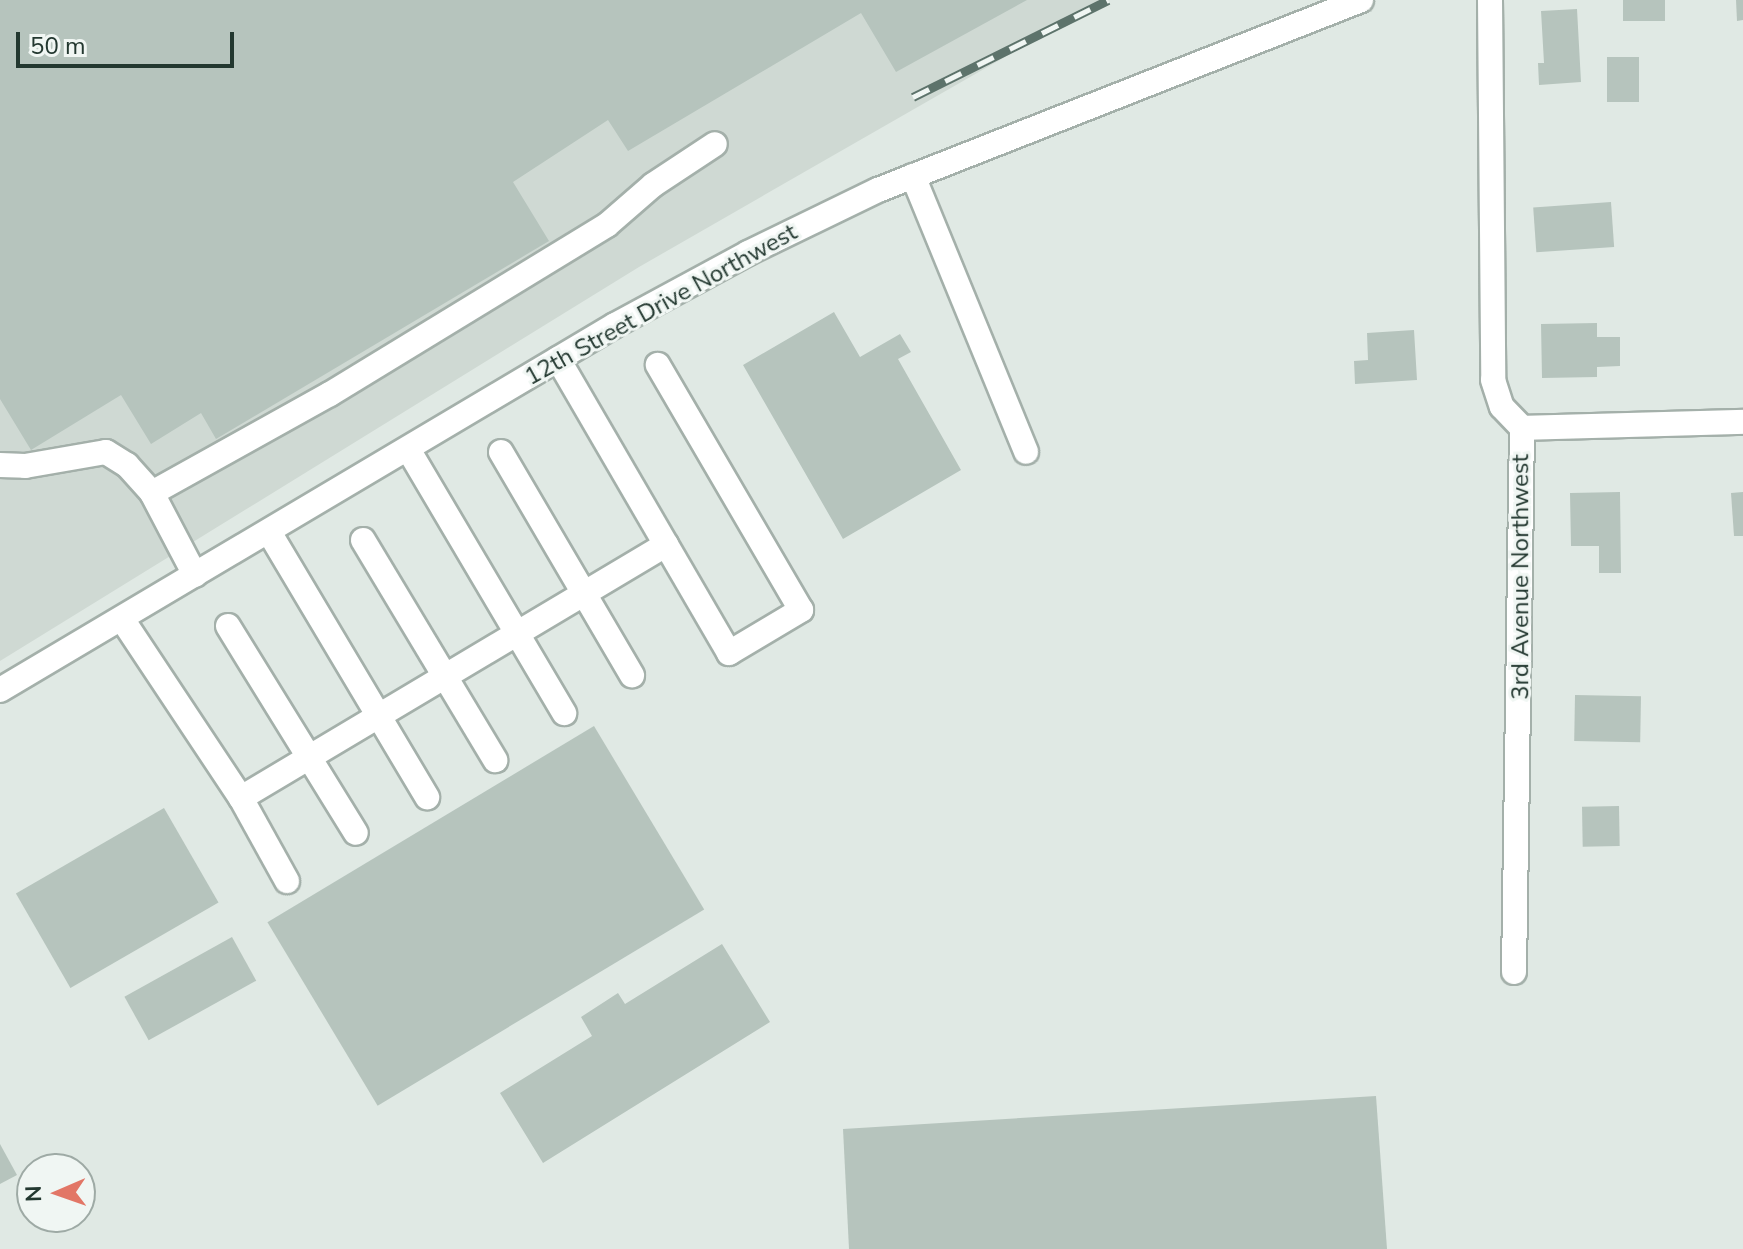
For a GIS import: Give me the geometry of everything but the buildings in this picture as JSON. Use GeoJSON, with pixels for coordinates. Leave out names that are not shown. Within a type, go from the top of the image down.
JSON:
{"type":"FeatureCollection","features":[{"type":"Feature","properties":{"kind":"street","name":"12th Street Drive Northwest"},"geometry":{"type":"LineString","coordinates":[[0,690],[558,359],[748,253],[913,176],[1361,0]]}},
{"type":"Feature","properties":{"kind":"street","name":"3rd Avenue Northwest"},"geometry":{"type":"LineString","coordinates":[[1490,0],[1493,380],[1502,407],[1522,428],[1514,972]]}},
{"type":"Feature","properties":{"kind":"street"},"geometry":{"type":"LineString","coordinates":[[152,493],[330,394],[607,225],[653,185],[715,144]]}},
{"type":"Feature","properties":{"kind":"street"},"geometry":{"type":"LineString","coordinates":[[913,176],[1026,452]]}},
{"type":"Feature","properties":{"kind":"street"},"geometry":{"type":"LineString","coordinates":[[558,359],[729,653],[801,610],[658,365]]}},
{"type":"Feature","properties":{"kind":"street"},"geometry":{"type":"LineString","coordinates":[[1522,428],[1743,422]]}},
{"type":"Feature","properties":{"kind":"street"},"geometry":{"type":"LineString","coordinates":[[408,449],[515,635],[564,713]]}},
{"type":"Feature","properties":{"kind":"street"},"geometry":{"type":"LineString","coordinates":[[0,465],[25,466],[106,452],[127,465],[152,493],[195,575]]}},
{"type":"Feature","properties":{"kind":"street"},"geometry":{"type":"LineString","coordinates":[[501,452],[632,675]]}},
{"type":"Feature","properties":{"kind":"street"},"geometry":{"type":"LineString","coordinates":[[269,532],[376,717],[427,797]]}},
{"type":"Feature","properties":{"kind":"street"},"geometry":{"type":"LineString","coordinates":[[363,540],[495,760]]}},
{"type":"Feature","properties":{"kind":"street"},"geometry":{"type":"LineString","coordinates":[[241,798],[666,545]]}},
{"type":"Feature","properties":{"kind":"street"},"geometry":{"type":"LineString","coordinates":[[122,619],[241,798],[287,881]]}},
{"type":"Feature","properties":{"kind":"street"},"geometry":{"type":"LineString","coordinates":[[228,626],[356,833]]}},
{"type":"Feature","properties":{"kind":"shaded area"},"geometry":{"type":"Polygon","coordinates":[[[0,0],[1104,0],[639,267],[0,661],[0,0]]]}},
{"type":"Feature","properties":{"kind":"railway"},"geometry":{"type":"LineString","coordinates":[[913,97],[1108,0]]}}]}
